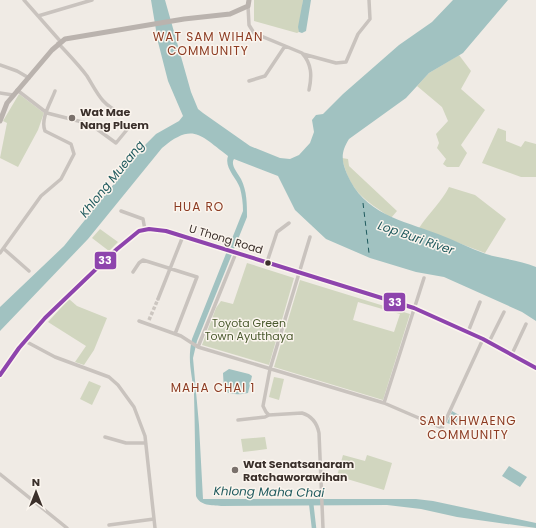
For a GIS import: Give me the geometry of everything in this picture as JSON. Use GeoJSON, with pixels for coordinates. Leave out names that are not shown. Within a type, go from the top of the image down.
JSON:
{"type":"FeatureCollection","features":[{"type":"Feature","properties":{"kind":"main road"},"geometry":{"type":"LineString","coordinates":[[0,121],[2,111],[18,90],[59,42],[68,37],[141,25],[230,14],[248,6],[250,0]]}},
{"type":"Feature","properties":{"kind":"main road"},"geometry":{"type":"LineString","coordinates":[[0,374],[45,318],[105,259],[132,236],[145,230]]}},
{"type":"Feature","properties":{"kind":"main road","name":"U Thong Road"},"geometry":{"type":"LineString","coordinates":[[145,230],[166,231],[184,236],[414,308],[483,339],[536,368]]}},
{"type":"Feature","properties":{"kind":"street"},"geometry":{"type":"LineString","coordinates":[[24,0],[86,76],[99,98],[110,108],[122,114]]}},
{"type":"Feature","properties":{"kind":"street"},"geometry":{"type":"LineString","coordinates":[[38,16],[92,0]]}},
{"type":"Feature","properties":{"kind":"street"},"geometry":{"type":"LineString","coordinates":[[248,6],[249,25],[254,34],[302,53],[336,63],[346,62],[358,34],[370,19],[369,0]]}},
{"type":"Feature","properties":{"kind":"street"},"geometry":{"type":"LineString","coordinates":[[249,81],[265,76],[285,46]]}},
{"type":"Feature","properties":{"kind":"street"},"geometry":{"type":"LineString","coordinates":[[302,53],[310,65],[311,76],[309,90]]}},
{"type":"Feature","properties":{"kind":"street"},"geometry":{"type":"LineString","coordinates":[[0,66],[17,71],[29,78]]}},
{"type":"Feature","properties":{"kind":"street"},"geometry":{"type":"LineString","coordinates":[[18,90],[46,113],[90,124],[116,143],[130,126]]}},
{"type":"Feature","properties":{"kind":"street"},"geometry":{"type":"LineString","coordinates":[[0,253],[41,196],[61,179],[74,154],[71,144],[45,131],[44,127],[46,113],[55,92]]}},
{"type":"Feature","properties":{"kind":"street"},"geometry":{"type":"LineString","coordinates":[[0,93],[14,95]]}},
{"type":"Feature","properties":{"kind":"street"},"geometry":{"type":"LineString","coordinates":[[121,211],[143,219],[145,230]]}},
{"type":"Feature","properties":{"kind":"street"},"geometry":{"type":"LineString","coordinates":[[266,262],[277,232],[289,223]]}},
{"type":"Feature","properties":{"kind":"street"},"geometry":{"type":"LineString","coordinates":[[158,298],[184,236]]}},
{"type":"Feature","properties":{"kind":"street"},"geometry":{"type":"LineString","coordinates":[[269,415],[263,406],[270,368],[310,238]]}},
{"type":"Feature","properties":{"kind":"street"},"geometry":{"type":"LineString","coordinates":[[4,249],[29,271]]}},
{"type":"Feature","properties":{"kind":"street"},"geometry":{"type":"LineString","coordinates":[[197,346],[234,252]]}},
{"type":"Feature","properties":{"kind":"street"},"geometry":{"type":"LineString","coordinates":[[134,272],[139,262],[144,260],[198,277],[175,334]]}},
{"type":"Feature","properties":{"kind":"street"},"geometry":{"type":"LineString","coordinates":[[384,403],[424,278]]}},
{"type":"Feature","properties":{"kind":"street"},"geometry":{"type":"LineString","coordinates":[[468,332],[480,302]]}},
{"type":"Feature","properties":{"kind":"street"},"geometry":{"type":"LineString","coordinates":[[489,342],[504,312]]}},
{"type":"Feature","properties":{"kind":"street"},"geometry":{"type":"LineString","coordinates":[[147,324],[149,320]]}},
{"type":"Feature","properties":{"kind":"street"},"geometry":{"type":"LineString","coordinates":[[139,321],[175,334],[197,346],[384,403],[442,428],[483,339]]}},
{"type":"Feature","properties":{"kind":"street"},"geometry":{"type":"LineString","coordinates":[[512,354],[526,324]]}},
{"type":"Feature","properties":{"kind":"street"},"geometry":{"type":"LineString","coordinates":[[25,341],[55,357],[109,377],[122,389],[134,407],[142,424],[146,443],[155,528]]}},
{"type":"Feature","properties":{"kind":"street"},"geometry":{"type":"LineString","coordinates":[[238,420],[265,417],[269,415],[302,413],[307,415],[315,422],[319,433],[323,528]]}},
{"type":"Feature","properties":{"kind":"street"},"geometry":{"type":"LineString","coordinates":[[105,437],[126,443],[146,443]]}},
{"type":"Feature","properties":{"kind":"street"},"geometry":{"type":"LineString","coordinates":[[0,474],[67,528]]}},
{"type":"Feature","properties":{"kind":"street"},"geometry":{"type":"LineString","coordinates":[[109,525],[154,519]]}},
{"type":"Feature","properties":{"kind":"green space"},"geometry":{"type":"Polygon","coordinates":[[[254,0],[303,0],[299,32],[297,33],[254,21],[254,0]]]}},
{"type":"Feature","properties":{"kind":"green space"},"geometry":{"type":"Polygon","coordinates":[[[459,55],[471,71],[461,89],[485,110],[461,145],[467,153],[459,167],[447,167],[443,164],[446,159],[437,148],[439,143],[436,134],[448,121],[442,107],[417,86],[429,73],[459,55]]]}},
{"type":"Feature","properties":{"kind":"green space"},"geometry":{"type":"Polygon","coordinates":[[[19,94],[44,113],[38,130],[18,167],[0,158],[7,123],[3,121],[19,94]]]}},
{"type":"Feature","properties":{"kind":"green space"},"geometry":{"type":"Polygon","coordinates":[[[498,128],[506,131],[506,141],[521,147],[525,141],[536,144],[536,177],[521,177],[482,163],[498,128]]]}},
{"type":"Feature","properties":{"kind":"green space"},"geometry":{"type":"Polygon","coordinates":[[[342,158],[348,159],[349,166],[397,211],[391,218],[359,194],[349,179],[342,158]]]}},
{"type":"Feature","properties":{"kind":"green space"},"geometry":{"type":"Polygon","coordinates":[[[449,187],[475,195],[506,219],[485,253],[419,228],[449,187]]]}},
{"type":"Feature","properties":{"kind":"green space"},"geometry":{"type":"Polygon","coordinates":[[[100,229],[118,242],[109,251],[92,238],[100,229]]]}},
{"type":"Feature","properties":{"kind":"green space","name":"Toyota Green Town Ayutthaya"},"geometry":{"type":"Polygon","coordinates":[[[247,263],[294,278],[269,365],[202,345],[216,308],[221,301],[233,304],[247,263]]]}},
{"type":"Feature","properties":{"kind":"green space"},"geometry":{"type":"Polygon","coordinates":[[[300,280],[410,314],[383,400],[274,367],[300,280]],[[358,302],[353,320],[394,332],[400,314],[358,302]]]}},
{"type":"Feature","properties":{"kind":"green space"},"geometry":{"type":"Polygon","coordinates":[[[69,299],[77,306],[107,318],[94,350],[84,365],[75,362],[86,346],[48,322],[69,299]]]}},
{"type":"Feature","properties":{"kind":"green space"},"geometry":{"type":"Polygon","coordinates":[[[274,377],[284,379],[279,400],[269,397],[274,377]]]}},
{"type":"Feature","properties":{"kind":"green space"},"geometry":{"type":"Polygon","coordinates":[[[89,381],[101,386],[92,405],[80,399],[89,381]]]}},
{"type":"Feature","properties":{"kind":"green space"},"geometry":{"type":"Polygon","coordinates":[[[265,437],[267,449],[243,452],[241,439],[265,437]]]}},
{"type":"Feature","properties":{"kind":"green space"},"geometry":{"type":"Polygon","coordinates":[[[343,455],[365,461],[367,455],[392,463],[384,490],[337,476],[343,455]]]}},
{"type":"Feature","properties":{"kind":"water","name":"Lop Buri River"},"geometry":{"type":"Polygon","coordinates":[[[151,0],[165,0],[191,92],[198,109],[250,146],[280,158],[290,159],[299,155],[310,143],[314,132],[312,120],[316,115],[323,114],[343,94],[399,45],[432,22],[453,0],[508,0],[463,53],[429,73],[406,98],[349,139],[344,148],[343,160],[347,174],[354,187],[363,198],[385,214],[444,236],[486,254],[536,267],[536,321],[522,312],[444,277],[416,272],[370,258],[326,239],[295,210],[278,176],[234,159],[233,164],[246,193],[247,217],[197,341],[193,358],[199,425],[203,499],[416,499],[433,501],[536,523],[536,528],[457,517],[421,509],[387,505],[221,506],[200,502],[196,496],[194,394],[190,367],[192,339],[243,211],[240,188],[229,168],[227,160],[228,156],[203,137],[196,134],[181,135],[162,148],[88,239],[0,331],[0,307],[64,246],[146,144],[156,134],[179,121],[183,116],[168,81],[158,42],[151,0]]]}},
{"type":"Feature","properties":{"kind":"water"},"geometry":{"type":"Polygon","coordinates":[[[303,0],[311,0],[306,31],[302,33],[299,32],[298,27],[303,0]]]}},
{"type":"Feature","properties":{"kind":"water"},"geometry":{"type":"Polygon","coordinates":[[[229,369],[252,376],[248,393],[236,394],[224,391],[223,373],[229,369]]]}},
{"type":"Feature","properties":{"kind":"water"},"geometry":{"type":"Polygon","coordinates":[[[452,411],[459,415],[455,426],[447,423],[452,411]]]}},
{"type":"Feature","properties":{"kind":"water"},"geometry":{"type":"Polygon","coordinates":[[[509,466],[527,477],[520,487],[502,476],[509,466]]]}},
{"type":"Feature","properties":{"kind":"waterway","name":"Khlong Maha Chai"},"geometry":{"type":"LineString","coordinates":[[311,502],[314,528]]}},
{"type":"Feature","properties":{"kind":"ferry route"},"geometry":{"type":"LineString","coordinates":[[363,203],[369,253]]}},
{"type":"Feature","properties":{"kind":"tunnel"},"geometry":{"type":"LineString","coordinates":[[149,320],[158,299]]}},
{"type":"Feature","properties":{"kind":"transit line","name":"33"},"geometry":{"type":"LineString","coordinates":[[0,375],[19,348],[45,318],[117,249],[139,231],[149,229],[166,231],[414,308],[483,339],[536,368]]}},
{"type":"Feature","properties":{"kind":"place","name":"Wat Mae Nang Pluem"},"geometry":{"type":"Point","coordinates":[72,118]}},
{"type":"Feature","properties":{"kind":"place","name":"Wat Senatsanaram Ratchaworawihan"},"geometry":{"type":"Point","coordinates":[235,470]}},
{"type":"Feature","properties":{"kind":"district","name":"WAT SAM WIHAN COMMUNITY"},"geometry":{"type":"Point","coordinates":[208,44]}},
{"type":"Feature","properties":{"kind":"district","name":"HUA RO"},"geometry":{"type":"Point","coordinates":[199,207]}},
{"type":"Feature","properties":{"kind":"district","name":"MAHA CHAI 1"},"geometry":{"type":"Point","coordinates":[213,388]}},
{"type":"Feature","properties":{"kind":"district","name":"SAN KHWAENG COMMUNITY"},"geometry":{"type":"Point","coordinates":[468,428]}},
{"type":"Feature","properties":{"kind":"water label","name":"Khlong Mueang"},"geometry":{"type":"Point","coordinates":[112,179]}}]}
